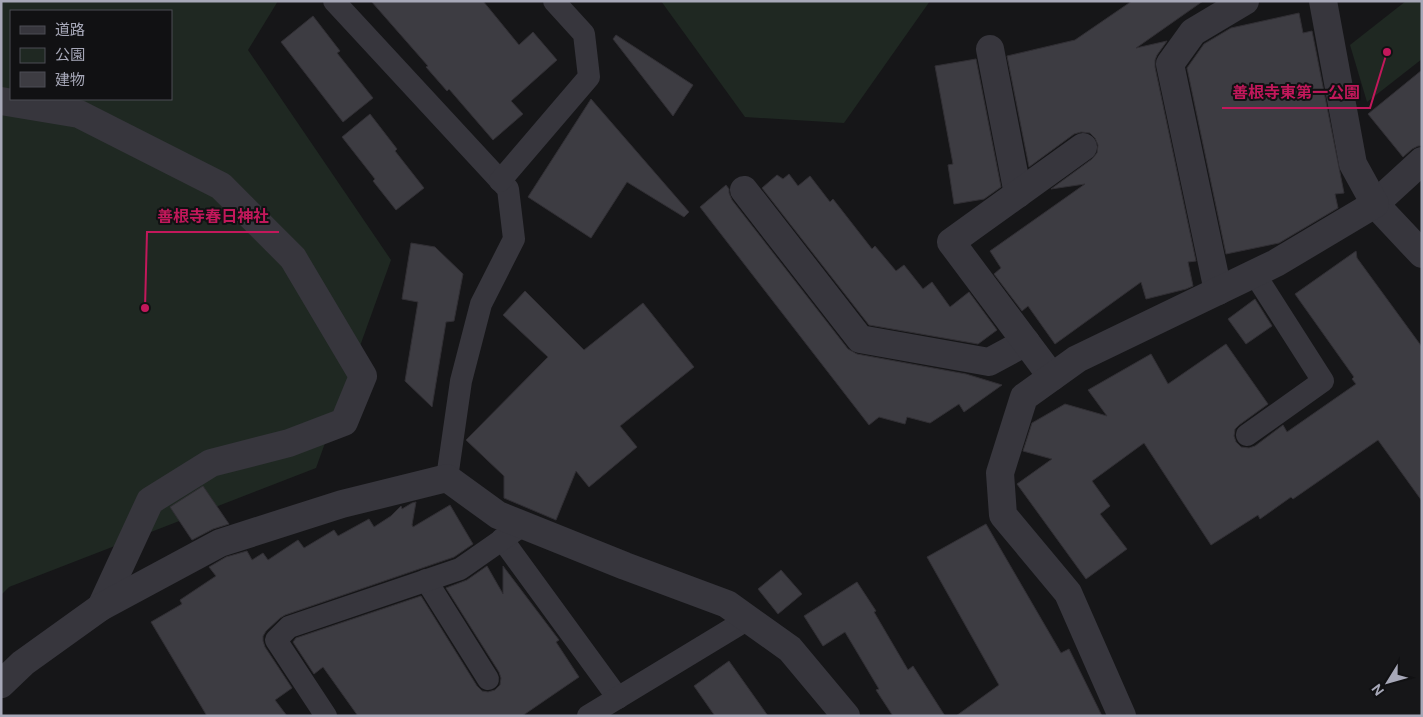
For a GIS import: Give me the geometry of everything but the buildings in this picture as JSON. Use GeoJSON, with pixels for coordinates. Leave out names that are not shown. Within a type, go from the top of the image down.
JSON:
{"type":"FeatureCollection","features":[{"type":"Feature","properties":{"kind":"street"},"geometry":{"type":"LineString","coordinates":[[1218,291],[1170,64],[1193,32],[1245,1]]}},
{"type":"Feature","properties":{"kind":"street"},"geometry":{"type":"LineString","coordinates":[[1323,1],[1353,164],[1375,204],[1422,254]]}},
{"type":"Feature","properties":{"kind":"street"},"geometry":{"type":"LineString","coordinates":[[990,49],[1018,194]]}},
{"type":"Feature","properties":{"kind":"street"},"geometry":{"type":"LineString","coordinates":[[1,102],[79,114],[221,186],[293,258],[363,376],[344,422],[289,443],[211,463],[150,501],[101,607]]}},
{"type":"Feature","properties":{"kind":"street"},"geometry":{"type":"LineString","coordinates":[[1052,377],[951,242],[1083,147]]}},
{"type":"Feature","properties":{"kind":"street"},"geometry":{"type":"LineString","coordinates":[[1122,716],[1068,593],[1002,515],[1000,473],[1024,397],[1077,359],[1276,263],[1375,204],[1422,161]]}},
{"type":"Feature","properties":{"kind":"street"},"geometry":{"type":"LineString","coordinates":[[744,190],[860,339],[989,362],[1026,342]]}},
{"type":"Feature","properties":{"kind":"street"},"geometry":{"type":"LineString","coordinates":[[1,684],[23,663],[101,607],[220,543],[342,504],[446,478],[498,515],[513,532],[625,566],[727,604],[790,649],[846,716]]}},
{"type":"Feature","properties":{"kind":"lane"},"geometry":{"type":"LineString","coordinates":[[334,1],[508,189],[514,239],[481,304],[461,381],[446,478]]}},
{"type":"Feature","properties":{"kind":"lane"},"geometry":{"type":"LineString","coordinates":[[500,181],[589,77],[584,34],[554,1]]}},
{"type":"Feature","properties":{"kind":"lane"},"geometry":{"type":"LineString","coordinates":[[1247,435],[1323,381],[1254,273]]}},
{"type":"Feature","properties":{"kind":"lane"},"geometry":{"type":"LineString","coordinates":[[326,716],[276,640],[289,627],[460,569],[513,532],[618,698]]}},
{"type":"Feature","properties":{"kind":"lane"},"geometry":{"type":"LineString","coordinates":[[426,580],[488,679]]}},
{"type":"Feature","properties":{"kind":"lane"},"geometry":{"type":"LineString","coordinates":[[588,716],[748,619]]}},
{"type":"Feature","properties":{"kind":"green space"},"geometry":{"type":"Polygon","coordinates":[[[1,1],[278,1],[248,50],[391,260],[316,468],[9,587],[1,595],[1,1]]]}},
{"type":"Feature","properties":{"kind":"green space"},"geometry":{"type":"Polygon","coordinates":[[[661,1],[930,1],[844,123],[745,117],[661,1]]]}},
{"type":"Feature","properties":{"kind":"green space"},"geometry":{"type":"Polygon","coordinates":[[[1406,1],[1422,1],[1422,59],[1367,102],[1350,45],[1406,1]]]}},
{"type":"Feature","properties":{"kind":"place","name":"善根寺東第一公園"},"geometry":{"type":"Point","coordinates":[1387,52]}},
{"type":"Feature","properties":{"kind":"place","name":"善根寺春日神社"},"geometry":{"type":"Point","coordinates":[145,308]}}]}
